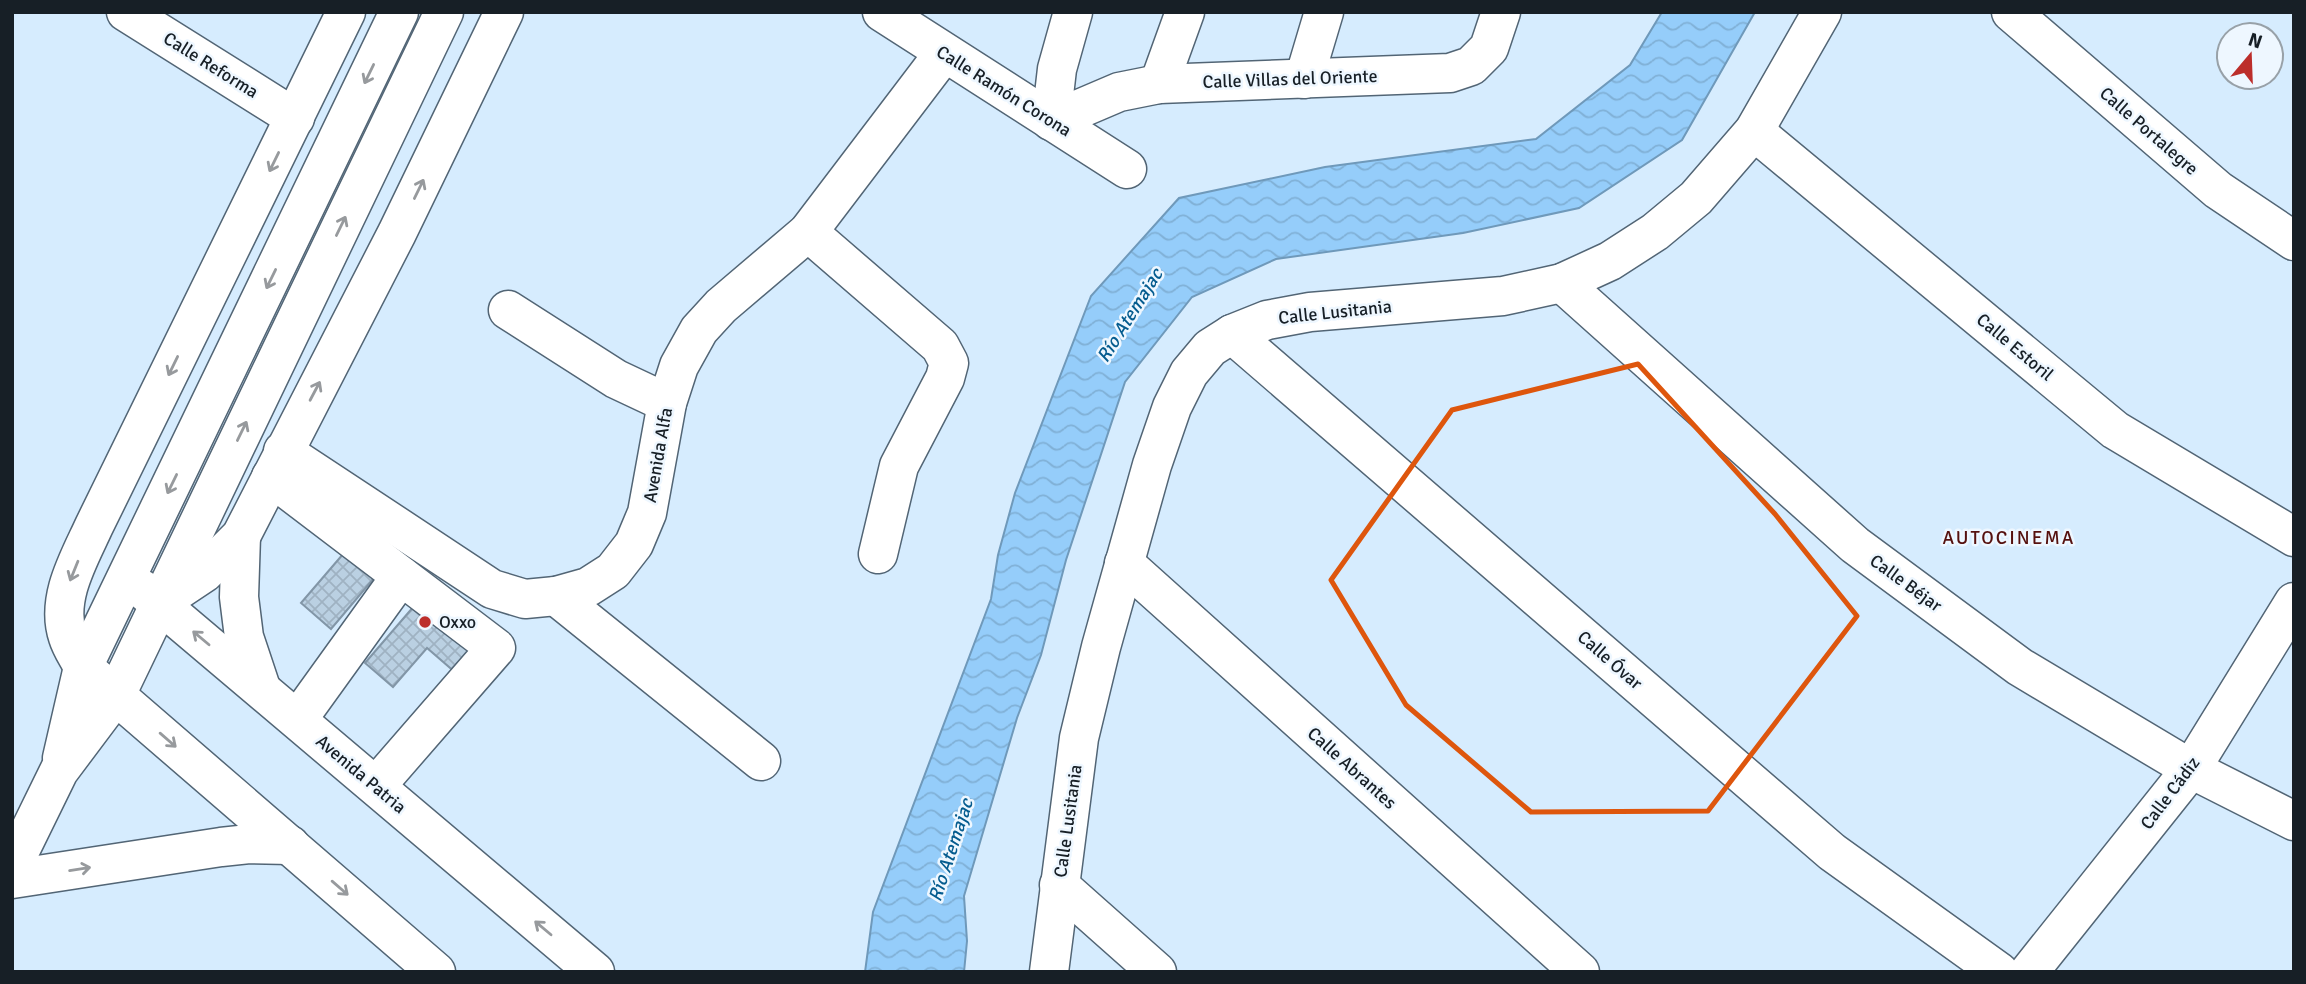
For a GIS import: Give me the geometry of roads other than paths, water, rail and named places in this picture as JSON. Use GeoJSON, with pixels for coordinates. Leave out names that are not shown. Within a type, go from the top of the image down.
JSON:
{"type":"FeatureCollection","features":[{"type":"Feature","properties":{"kind":"street","name":"Calle Reforma"},"geometry":{"type":"LineString","coordinates":[[126,12],[295,118]]}},
{"type":"Feature","properties":{"kind":"street"},"geometry":{"type":"LineString","coordinates":[[346,12],[71,577],[64,609],[67,636],[83,667],[436,972]]}},
{"type":"Feature","properties":{"kind":"street"},"geometry":{"type":"LineString","coordinates":[[59,771],[83,667],[399,12]]}},
{"type":"Feature","properties":{"kind":"street"},"geometry":{"type":"LineString","coordinates":[[12,867],[59,771],[116,695],[444,12]]}},
{"type":"Feature","properties":{"kind":"street"},"geometry":{"type":"LineString","coordinates":[[159,603],[204,573],[241,536],[397,233],[504,12]]}},
{"type":"Feature","properties":{"kind":"street","name":"Calle Ramón Corona"},"geometry":{"type":"LineString","coordinates":[[882,12],[1127,169]]}},
{"type":"Feature","properties":{"kind":"street"},"geometry":{"type":"LineString","coordinates":[[1051,121],[1057,69],[1073,12]]}},
{"type":"Feature","properties":{"kind":"street"},"geometry":{"type":"LineString","coordinates":[[1158,84],[1185,12]]}},
{"type":"Feature","properties":{"kind":"street"},"geometry":{"type":"LineString","coordinates":[[1304,79],[1324,12]]}},
{"type":"Feature","properties":{"kind":"street","name":"Calle Villas del Oriente"},"geometry":{"type":"LineString","coordinates":[[1051,121],[1119,92],[1158,84],[1450,73],[1471,66],[1489,48],[1501,12]]}},
{"type":"Feature","properties":{"kind":"street","name":"Calle Lusitania"},"geometry":{"type":"LineString","coordinates":[[1049,972],[1079,738],[1152,465],[1172,407],[1189,373],[1210,348],[1232,334],[1267,320],[1310,312],[1503,296],[1562,283],[1610,261],[1655,232],[1696,198],[1754,131],[1822,12]]}},
{"type":"Feature","properties":{"kind":"street","name":"Calle Portalegre"},"geometry":{"type":"LineString","coordinates":[[2011,12],[2218,190],[2294,241]]}},
{"type":"Feature","properties":{"kind":"street","name":"Avenida Alfa"},"geometry":{"type":"LineString","coordinates":[[277,464],[492,589],[525,599],[556,596],[588,587],[613,571],[634,544],[647,513],[667,403],[678,366],[699,330],[722,306],[808,233],[944,53]]}},
{"type":"Feature","properties":{"kind":"street","name":"Calle Estoril"},"geometry":{"type":"LineString","coordinates":[[1754,131],[2115,430],[2294,537]]}},
{"type":"Feature","properties":{"kind":"street"},"geometry":{"type":"LineString","coordinates":[[808,233],[940,346],[949,363],[945,378],[899,466],[878,554]]}},
{"type":"Feature","properties":{"kind":"street","name":"Calle Béjar"},"geometry":{"type":"LineString","coordinates":[[1562,283],[1855,545],[2020,667],[2191,769],[2294,821]]}},
{"type":"Feature","properties":{"kind":"street"},"geometry":{"type":"LineString","coordinates":[[508,310],[616,379],[667,403]]}},
{"type":"Feature","properties":{"kind":"street","name":"Calle Óvar"},"geometry":{"type":"LineString","coordinates":[[1232,334],[1832,852],[1999,972]]}},
{"type":"Feature","properties":{"kind":"street"},"geometry":{"type":"LineString","coordinates":[[277,464],[401,576],[496,648],[376,786]]}},
{"type":"Feature","properties":{"kind":"street"},"geometry":{"type":"LineString","coordinates":[[241,536],[239,597],[244,637],[261,688]]}},
{"type":"Feature","properties":{"kind":"street","name":"Calle Abrantes"},"geometry":{"type":"LineString","coordinates":[[1124,564],[1580,972]]}},
{"type":"Feature","properties":{"kind":"street"},"geometry":{"type":"LineString","coordinates":[[298,719],[401,576]]}},
{"type":"Feature","properties":{"kind":"street","name":"Avenida Patria"},"geometry":{"type":"LineString","coordinates":[[127,577],[595,972]]}},
{"type":"Feature","properties":{"kind":"street"},"geometry":{"type":"LineString","coordinates":[[556,596],[761,761]]}},
{"type":"Feature","properties":{"kind":"street","name":"Calle Cádiz"},"geometry":{"type":"LineString","coordinates":[[2029,972],[2191,769],[2294,602]]}},
{"type":"Feature","properties":{"kind":"street"},"geometry":{"type":"LineString","coordinates":[[12,879],[221,847],[248,844],[290,845]]}},
{"type":"Feature","properties":{"kind":"street"},"geometry":{"type":"LineString","coordinates":[[1059,885],[1157,972]]}},
{"type":"Feature","properties":{"kind":"water","name":"Río Atemajac"},"geometry":{"type":"Polygon","coordinates":[[[1662,12],[1755,12],[1682,140],[1579,208],[1463,233],[1276,259],[1192,297],[1125,382],[1066,560],[1041,655],[1017,718],[964,896],[967,941],[964,972],[865,972],[873,912],[991,599],[998,555],[1015,493],[1091,296],[1179,198],[1325,167],[1536,139],[1630,65],[1662,12]]]}},
{"type":"Feature","properties":{"kind":"place","name":"Oxxo"},"geometry":{"type":"Point","coordinates":[425,622]}},
{"type":"Feature","properties":{"kind":"district","name":"AUTOCINEMA"},"geometry":{"type":"Point","coordinates":[2009,537]}}]}
